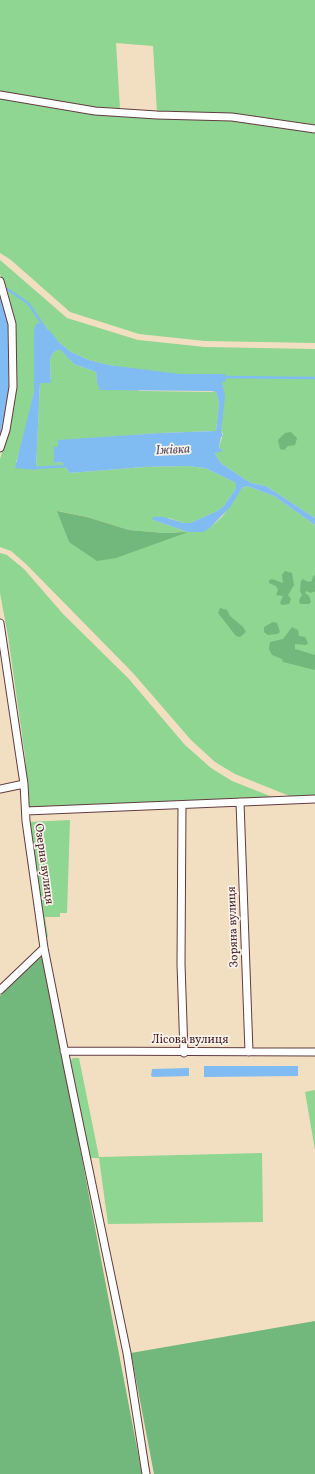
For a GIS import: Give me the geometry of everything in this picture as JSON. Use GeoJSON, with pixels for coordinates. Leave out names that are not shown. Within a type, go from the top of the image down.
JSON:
{"type":"FeatureCollection","features":[{"type":"Feature","properties":{"kind":"street"},"geometry":{"type":"LineString","coordinates":[[0,95],[95,111],[157,115],[232,117],[315,129]]}},
{"type":"Feature","properties":{"kind":"street"},"geometry":{"type":"LineString","coordinates":[[0,281],[12,324],[13,387],[6,430],[0,448]]}},
{"type":"Feature","properties":{"kind":"street","name":"Озерна вулиця"},"geometry":{"type":"LineString","coordinates":[[0,623],[24,784],[26,821],[44,948],[127,1353],[146,1474]]}},
{"type":"Feature","properties":{"kind":"street"},"geometry":{"type":"LineString","coordinates":[[0,789],[24,784]]}},
{"type":"Feature","properties":{"kind":"street"},"geometry":{"type":"LineString","coordinates":[[26,811],[315,799]]}},
{"type":"Feature","properties":{"kind":"street","name":"Зоряна вулиця"},"geometry":{"type":"LineString","coordinates":[[240,802],[249,1052]]}},
{"type":"Feature","properties":{"kind":"street"},"geometry":{"type":"LineString","coordinates":[[182,805],[181,964],[184,1053]]}},
{"type":"Feature","properties":{"kind":"street"},"geometry":{"type":"LineString","coordinates":[[0,990],[44,948]]}},
{"type":"Feature","properties":{"kind":"street","name":"Лісова вулиця"},"geometry":{"type":"LineString","coordinates":[[64,1051],[184,1053],[315,1052]]}},
{"type":"Feature","properties":{"kind":"green space"},"geometry":{"type":"Polygon","coordinates":[[[0,0],[315,0],[315,126],[157,112],[153,46],[116,43],[120,110],[96,108],[0,92],[0,0]]]}},
{"type":"Feature","properties":{"kind":"green space"},"geometry":{"type":"Polygon","coordinates":[[[0,98],[95,114],[157,118],[231,120],[315,132],[315,343],[205,341],[139,334],[70,312],[11,260],[0,253],[0,98]]]}},
{"type":"Feature","properties":{"kind":"green space"},"geometry":{"type":"Polygon","coordinates":[[[0,260],[67,318],[138,340],[205,347],[315,349],[315,518],[266,486],[251,483],[221,463],[215,453],[222,450],[219,447],[223,434],[221,432],[222,382],[109,365],[89,360],[71,352],[55,339],[44,324],[34,329],[34,392],[23,441],[16,462],[36,470],[40,383],[51,383],[50,360],[52,354],[57,350],[62,350],[74,364],[96,372],[97,382],[141,391],[216,392],[219,403],[216,431],[160,433],[58,441],[58,447],[54,447],[54,463],[62,462],[70,473],[144,467],[187,466],[205,468],[236,483],[236,488],[223,507],[217,511],[190,523],[184,523],[169,518],[153,520],[188,532],[211,527],[222,517],[242,488],[247,486],[274,496],[315,525],[315,796],[292,797],[235,774],[215,762],[191,740],[133,673],[26,564],[11,551],[0,547],[0,459],[9,431],[17,387],[17,358],[15,324],[7,289],[0,274],[0,260]],[[58,511],[69,542],[186,532],[164,533],[129,530],[87,517],[58,511]]]}},
{"type":"Feature","properties":{"kind":"green space"},"geometry":{"type":"Polygon","coordinates":[[[291,432],[297,438],[295,445],[288,446],[284,450],[280,449],[278,440],[285,433],[291,432]]]}},
{"type":"Feature","properties":{"kind":"green space"},"geometry":{"type":"Polygon","coordinates":[[[57,511],[87,517],[129,530],[164,533],[188,532],[116,558],[97,561],[69,542],[57,511]]]}},
{"type":"Feature","properties":{"kind":"green space"},"geometry":{"type":"Polygon","coordinates":[[[0,553],[7,555],[24,569],[63,614],[128,678],[185,745],[211,768],[232,781],[275,798],[29,807],[25,756],[8,636],[0,593],[0,553]]]}},
{"type":"Feature","properties":{"kind":"green space"},"geometry":{"type":"Polygon","coordinates":[[[285,571],[292,573],[294,585],[288,595],[291,599],[289,604],[282,605],[280,603],[283,596],[276,595],[278,590],[276,586],[269,583],[269,580],[272,579],[283,583],[282,575],[285,571]]]}},
{"type":"Feature","properties":{"kind":"green space"},"geometry":{"type":"Polygon","coordinates":[[[315,575],[315,591],[311,593],[306,591],[305,593],[309,596],[311,602],[309,604],[300,604],[299,600],[302,595],[300,591],[301,581],[303,579],[308,582],[312,581],[313,576],[315,575]]]}},
{"type":"Feature","properties":{"kind":"green space"},"geometry":{"type":"Polygon","coordinates":[[[220,608],[227,610],[230,616],[243,627],[246,632],[240,637],[236,636],[218,613],[220,608]]]}},
{"type":"Feature","properties":{"kind":"green space"},"geometry":{"type":"Polygon","coordinates":[[[273,622],[277,623],[280,632],[277,634],[268,635],[264,632],[264,627],[273,622]]]}},
{"type":"Feature","properties":{"kind":"green space"},"geometry":{"type":"Polygon","coordinates":[[[292,627],[298,630],[299,636],[305,637],[308,643],[306,645],[295,644],[295,649],[315,655],[315,670],[283,662],[282,659],[272,655],[269,649],[270,642],[283,639],[292,627]]]}},
{"type":"Feature","properties":{"kind":"green space"},"geometry":{"type":"Polygon","coordinates":[[[70,820],[67,913],[60,913],[60,917],[45,917],[48,937],[46,937],[29,822],[70,820]]]}},
{"type":"Feature","properties":{"kind":"green space"},"geometry":{"type":"Polygon","coordinates":[[[43,953],[142,1474],[0,1474],[0,996],[43,953]]]}},
{"type":"Feature","properties":{"kind":"green space"},"geometry":{"type":"Polygon","coordinates":[[[73,1058],[79,1058],[99,1157],[262,1153],[263,1222],[108,1224],[99,1158],[90,1158],[70,1061],[73,1058]]]}},
{"type":"Feature","properties":{"kind":"green space"},"geometry":{"type":"Polygon","coordinates":[[[315,1090],[315,1150],[305,1092],[315,1090]]]}},
{"type":"Feature","properties":{"kind":"green space"},"geometry":{"type":"Polygon","coordinates":[[[315,1321],[315,1474],[154,1474],[131,1353],[315,1321]]]}},
{"type":"Feature","properties":{"kind":"water"},"geometry":{"type":"Polygon","coordinates":[[[0,289],[9,325],[10,386],[0,437],[0,289]]]}},
{"type":"Feature","properties":{"kind":"water"},"geometry":{"type":"Polygon","coordinates":[[[37,323],[44,324],[55,339],[71,352],[89,360],[109,365],[180,374],[225,374],[226,381],[222,382],[225,396],[221,432],[223,436],[221,437],[219,447],[223,451],[215,453],[217,457],[221,463],[251,483],[266,486],[315,518],[315,525],[274,496],[247,486],[242,488],[231,506],[211,527],[203,532],[188,532],[153,520],[152,517],[164,517],[184,523],[190,523],[223,507],[236,488],[236,483],[205,468],[187,466],[144,467],[70,473],[62,462],[54,463],[54,447],[58,447],[58,440],[216,431],[219,403],[216,392],[211,391],[100,390],[96,372],[74,364],[61,350],[57,350],[52,354],[50,360],[51,383],[40,383],[36,470],[15,468],[34,392],[34,329],[37,323]]]}},
{"type":"Feature","properties":{"kind":"water"},"geometry":{"type":"Polygon","coordinates":[[[204,1066],[298,1066],[298,1076],[204,1077],[204,1066]]]}},
{"type":"Feature","properties":{"kind":"water"},"geometry":{"type":"Polygon","coordinates":[[[189,1068],[189,1076],[151,1076],[152,1069],[189,1068]]]}},
{"type":"Feature","properties":{"kind":"waterway"},"geometry":{"type":"LineString","coordinates":[[7,289],[28,303],[43,325]]}},
{"type":"Feature","properties":{"kind":"waterway"},"geometry":{"type":"LineString","coordinates":[[49,332],[56,340]]}},
{"type":"Feature","properties":{"kind":"waterway"},"geometry":{"type":"LineString","coordinates":[[222,377],[315,378]]}},
{"type":"Feature","properties":{"kind":"waterway","name":"Іжівка"},"geometry":{"type":"LineString","coordinates":[[34,468],[67,466]]}}]}
